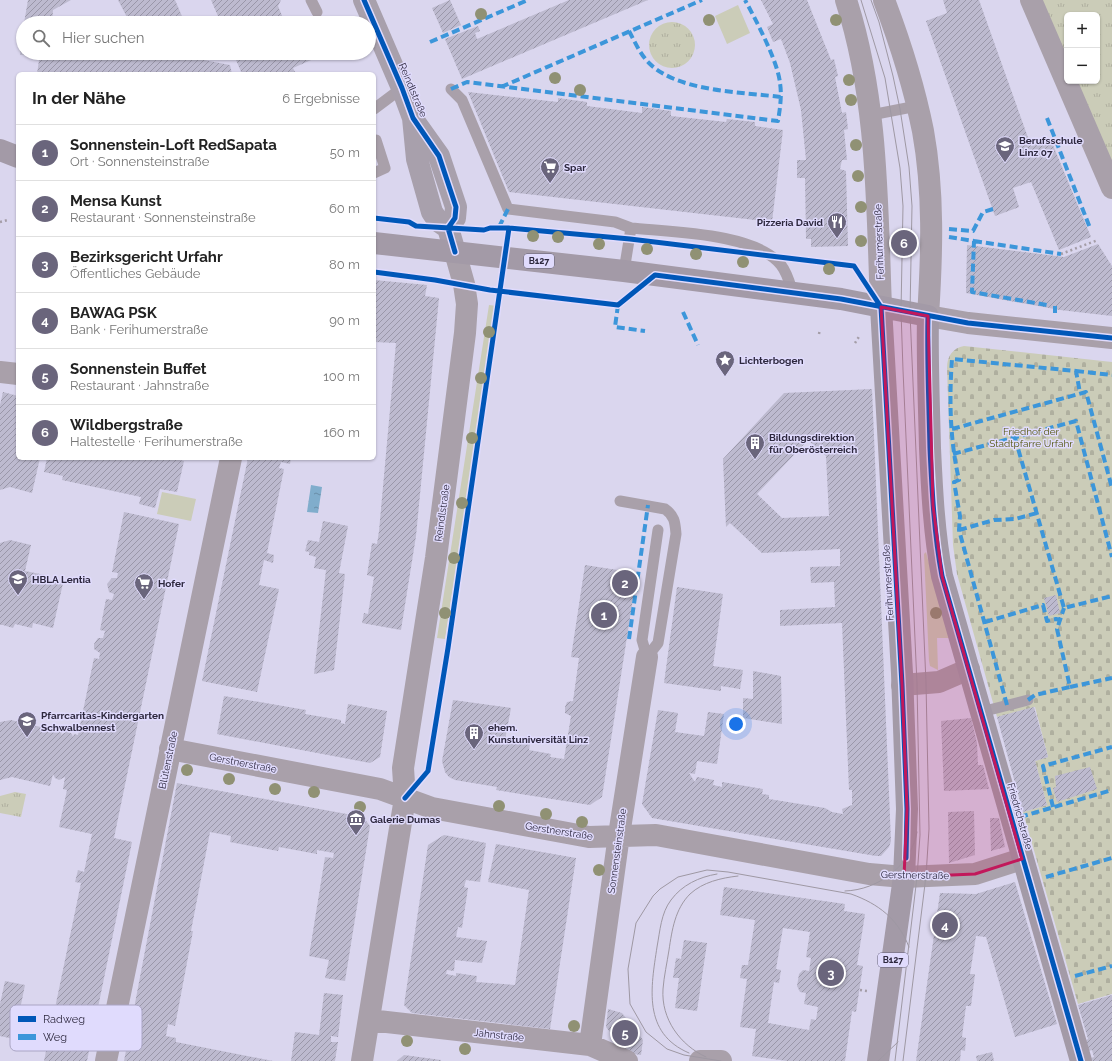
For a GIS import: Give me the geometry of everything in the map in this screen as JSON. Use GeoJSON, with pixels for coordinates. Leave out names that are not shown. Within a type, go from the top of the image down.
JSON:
{"type":"FeatureCollection","features":[{"type":"Feature","properties":{"kind":"main road"},"geometry":{"type":"LineString","coordinates":[[0,150],[16,156]]}},
{"type":"Feature","properties":{"kind":"main road","name":"B127"},"geometry":{"type":"LineString","coordinates":[[376,243],[624,271],[841,300],[928,316]]}},
{"type":"Feature","properties":{"kind":"main road","name":"Ferihumerstraße"},"geometry":{"type":"LineString","coordinates":[[878,1061],[904,877],[907,809],[902,684],[881,307]]}},
{"type":"Feature","properties":{"kind":"main road","name":"Friedrichstraße"},"geometry":{"type":"LineString","coordinates":[[928,316],[927,370],[933,505],[936,546],[942,576],[1081,1061]]}},
{"type":"Feature","properties":{"kind":"street","name":"Reindlstraße"},"geometry":{"type":"LineString","coordinates":[[364,0],[371,16]]}},
{"type":"Feature","properties":{"kind":"street","name":"Ferihumerstraße"},"geometry":{"type":"LineString","coordinates":[[846,0],[857,38],[871,115],[876,165],[881,307]]}},
{"type":"Feature","properties":{"kind":"street"},"geometry":{"type":"LineString","coordinates":[[884,0],[897,36],[917,106],[926,153],[931,212],[931,260],[928,316],[968,323],[1112,338]]}},
{"type":"Feature","properties":{"kind":"street"},"geometry":{"type":"LineString","coordinates":[[1032,0],[1112,188]]}},
{"type":"Feature","properties":{"kind":"street","name":"Reindlstraße"},"geometry":{"type":"LineString","coordinates":[[362,1061],[405,798],[403,768],[449,465],[465,333],[467,304],[464,284],[448,228],[438,221],[432,212],[417,159],[413,118],[402,88],[376,28]]}},
{"type":"Feature","properties":{"kind":"street"},"geometry":{"type":"LineString","coordinates":[[0,372],[16,374]]}},
{"type":"Feature","properties":{"kind":"street","name":"Blütenstraße"},"geometry":{"type":"LineString","coordinates":[[118,1005],[231,460]]}},
{"type":"Feature","properties":{"kind":"street","name":"Sonnensteinstraße"},"geometry":{"type":"LineString","coordinates":[[590,1045],[619,836],[647,657]]}},
{"type":"Feature","properties":{"kind":"street"},"geometry":{"type":"LineString","coordinates":[[902,684],[939,682],[969,669]]}},
{"type":"Feature","properties":{"kind":"street","name":"Gerstnerstraße"},"geometry":{"type":"LineString","coordinates":[[170,750],[380,788],[432,808],[589,836],[656,835],[869,874],[904,877],[975,874],[1022,859]]}},
{"type":"Feature","properties":{"kind":"street","name":"Jahnstraße"},"geometry":{"type":"LineString","coordinates":[[369,1020],[590,1045],[627,1061]]}},
{"type":"Feature","properties":{"kind":"street","name":"Blütenstraße"},"geometry":{"type":"LineString","coordinates":[[106,1061],[108,1051]]}},
{"type":"Feature","properties":{"kind":"street"},"geometry":{"type":"LineString","coordinates":[[700,1061],[721,1061]]}},
{"type":"Feature","properties":{"kind":"lane"},"geometry":{"type":"LineString","coordinates":[[311,0],[317,12]]}},
{"type":"Feature","properties":{"kind":"lane"},"geometry":{"type":"LineString","coordinates":[[376,107],[402,88]]}},
{"type":"Feature","properties":{"kind":"lane"},"geometry":{"type":"LineString","coordinates":[[451,89],[462,100],[508,209],[615,222],[631,228],[726,238],[748,245],[770,256],[780,264],[786,273],[793,294]]}},
{"type":"Feature","properties":{"kind":"lane"},"geometry":{"type":"LineString","coordinates":[[871,115],[917,106]]}},
{"type":"Feature","properties":{"kind":"lane"},"geometry":{"type":"LineString","coordinates":[[376,142],[385,168],[376,172]]}},
{"type":"Feature","properties":{"kind":"lane"},"geometry":{"type":"LineString","coordinates":[[624,271],[631,228]]}},
{"type":"Feature","properties":{"kind":"lane"},"geometry":{"type":"LineString","coordinates":[[620,501],[665,509],[671,513],[675,520],[676,534],[658,643],[647,657]]}},
{"type":"Feature","properties":{"kind":"lane"},"geometry":{"type":"LineString","coordinates":[[647,657],[642,640],[658,530]]}},
{"type":"Feature","properties":{"kind":"lane"},"geometry":{"type":"LineString","coordinates":[[981,712],[1028,700]]}},
{"type":"Feature","properties":{"kind":"path"},"geometry":{"type":"LineString","coordinates":[[0,222],[8,220]]}},
{"type":"Feature","properties":{"kind":"path"},"geometry":{"type":"LineString","coordinates":[[1061,254],[1098,240]]}},
{"type":"Feature","properties":{"kind":"path"},"geometry":{"type":"LineString","coordinates":[[819,334],[820,329]]}},
{"type":"Feature","properties":{"kind":"path"},"geometry":{"type":"LineString","coordinates":[[855,343],[860,335]]}},
{"type":"Feature","properties":{"kind":"highlighted area"},"geometry":{"type":"Polygon","coordinates":[[[881,307],[928,316],[933,505],[942,576],[1022,859],[975,874],[904,877],[907,809],[902,685],[881,307]]]}},
{"type":"Feature","properties":{"kind":"green space"},"geometry":{"type":"Polygon","coordinates":[[[1037,0],[1112,0],[1112,166],[1074,84],[1100,84],[1100,12],[1064,12],[1064,60],[1037,0]]]}},
{"type":"Feature","properties":{"kind":"green space"},"geometry":{"type":"Polygon","coordinates":[[[738,5],[750,33],[727,44],[715,16],[738,5]]]}},
{"type":"Feature","properties":{"kind":"green space"},"geometry":{"type":"Polygon","coordinates":[[[667,22],[677,22],[685,26],[691,32],[695,40],[695,50],[691,58],[685,64],[677,68],[667,68],[659,64],[653,58],[649,50],[649,40],[653,32],[659,26],[667,22]]]}},
{"type":"Feature","properties":{"kind":"green space"},"geometry":{"type":"Polygon","coordinates":[[[489,305],[497,306],[445,639],[437,638],[489,305]]]}},
{"type":"Feature","properties":{"kind":"green space","name":"Friedhof der Stadtpfarre Urfahr"},"geometry":{"type":"Polygon","coordinates":[[[964,346],[1112,362],[1112,994],[1078,1004],[1023,812],[1047,805],[1035,761],[1048,757],[1035,707],[997,717],[957,574],[953,545],[947,368],[951,353],[964,346]]]}},
{"type":"Feature","properties":{"kind":"green space"},"geometry":{"type":"Polygon","coordinates":[[[162,492],[196,499],[191,521],[157,514],[162,492]]]}},
{"type":"Feature","properties":{"kind":"green space"},"geometry":{"type":"Polygon","coordinates":[[[926,552],[949,638],[937,638],[938,670],[930,666],[929,661],[924,554],[926,552]]]}},
{"type":"Feature","properties":{"kind":"green space"},"geometry":{"type":"Polygon","coordinates":[[[15,792],[26,794],[21,817],[0,813],[0,796],[15,792]]]}},
{"type":"Feature","properties":{"kind":"water"},"geometry":{"type":"Polygon","coordinates":[[[311,485],[322,487],[318,513],[307,512],[311,485]]]}},
{"type":"Feature","properties":{"kind":"building"},"geometry":{"type":"Polygon","coordinates":[[[28,0],[71,0],[53,10],[53,16],[25,16],[28,0]]]}},
{"type":"Feature","properties":{"kind":"building"},"geometry":{"type":"Polygon","coordinates":[[[118,0],[175,0],[182,16],[126,16],[118,0]]]}},
{"type":"Feature","properties":{"kind":"building"},"geometry":{"type":"Polygon","coordinates":[[[211,0],[281,0],[278,6],[282,16],[218,16],[211,0]]]}},
{"type":"Feature","properties":{"kind":"building"},"geometry":{"type":"Polygon","coordinates":[[[450,0],[461,25],[443,33],[432,8],[450,0]]]}},
{"type":"Feature","properties":{"kind":"building"},"geometry":{"type":"Polygon","coordinates":[[[569,0],[648,0],[462,79],[445,39],[478,26],[480,31],[475,33],[477,39],[569,0]]]}},
{"type":"Feature","properties":{"kind":"building"},"geometry":{"type":"Polygon","coordinates":[[[761,0],[807,0],[831,60],[834,59],[838,76],[835,77],[842,113],[846,112],[848,129],[844,130],[847,160],[842,160],[840,169],[846,171],[848,246],[811,247],[811,239],[806,239],[805,178],[797,178],[797,160],[806,160],[801,110],[790,63],[781,39],[773,42],[767,27],[773,24],[761,0]]]}},
{"type":"Feature","properties":{"kind":"building"},"geometry":{"type":"Polygon","coordinates":[[[943,0],[979,0],[1031,146],[1050,138],[1091,237],[1059,250],[1031,182],[1013,188],[1019,207],[995,216],[926,21],[947,13],[943,0]]]}},
{"type":"Feature","properties":{"kind":"building"},"geometry":{"type":"Polygon","coordinates":[[[39,60],[204,60],[230,65],[232,72],[37,72],[39,60]]]}},
{"type":"Feature","properties":{"kind":"building"},"geometry":{"type":"Polygon","coordinates":[[[236,60],[311,60],[293,68],[295,72],[241,72],[236,60]]]}},
{"type":"Feature","properties":{"kind":"building"},"geometry":{"type":"Polygon","coordinates":[[[468,92],[558,102],[558,98],[587,102],[587,106],[642,113],[642,107],[671,111],[671,116],[726,122],[727,119],[755,122],[755,126],[783,130],[772,222],[509,192],[468,92]]]}},
{"type":"Feature","properties":{"kind":"building"},"geometry":{"type":"Polygon","coordinates":[[[1098,244],[1112,266],[1112,316],[1060,310],[966,293],[967,245],[1064,257],[1098,244]]]}},
{"type":"Feature","properties":{"kind":"building"},"geometry":{"type":"Polygon","coordinates":[[[376,280],[427,285],[425,296],[439,298],[416,536],[401,630],[362,623],[364,613],[368,614],[374,577],[367,575],[372,543],[377,544],[379,531],[396,343],[376,342],[376,280]]]}},
{"type":"Feature","properties":{"kind":"building"},"geometry":{"type":"Polygon","coordinates":[[[872,389],[891,841],[889,847],[881,856],[652,818],[642,804],[658,710],[678,713],[675,732],[704,736],[708,712],[724,714],[717,764],[697,761],[695,774],[689,773],[695,782],[697,777],[714,780],[713,785],[722,787],[722,782],[763,789],[762,794],[769,795],[769,799],[825,808],[832,812],[843,814],[842,809],[852,805],[852,790],[849,790],[842,623],[780,626],[780,610],[835,607],[834,582],[811,583],[810,567],[840,566],[840,549],[762,553],[730,523],[726,527],[723,459],[784,393],[872,389]],[[808,440],[757,494],[782,518],[829,516],[826,456],[808,440]]]}},
{"type":"Feature","properties":{"kind":"building"},"geometry":{"type":"Polygon","coordinates":[[[3,392],[16,395],[16,460],[40,460],[32,493],[10,487],[0,490],[0,405],[3,392]]]}},
{"type":"Feature","properties":{"kind":"building"},"geometry":{"type":"Polygon","coordinates":[[[47,460],[184,461],[177,492],[160,489],[155,508],[139,504],[141,497],[62,480],[63,476],[44,472],[47,460]]]}},
{"type":"Feature","properties":{"kind":"building"},"geometry":{"type":"Polygon","coordinates":[[[248,460],[291,460],[290,464],[281,462],[279,468],[284,469],[267,553],[274,555],[273,563],[264,560],[259,585],[279,589],[257,692],[202,681],[248,460]]]}},
{"type":"Feature","properties":{"kind":"building"},"geometry":{"type":"Polygon","coordinates":[[[124,512],[179,524],[114,838],[132,842],[99,1005],[56,1005],[81,883],[75,882],[78,870],[84,872],[92,834],[59,827],[67,790],[63,789],[65,777],[59,780],[55,778],[53,774],[50,786],[12,777],[0,780],[0,722],[11,720],[62,732],[61,735],[67,731],[72,734],[73,737],[74,734],[78,735],[94,658],[99,659],[100,653],[94,649],[94,644],[98,638],[103,638],[105,631],[100,630],[106,599],[112,600],[114,594],[109,592],[107,584],[112,578],[117,578],[118,573],[112,572],[124,512]]]}},
{"type":"Feature","properties":{"kind":"building"},"geometry":{"type":"Polygon","coordinates":[[[323,521],[348,526],[339,573],[345,574],[334,670],[314,674],[326,570],[314,568],[316,557],[309,555],[309,552],[305,551],[308,540],[319,542],[323,521]]]}},
{"type":"Feature","properties":{"kind":"building"},"geometry":{"type":"Polygon","coordinates":[[[10,540],[31,545],[25,571],[45,575],[44,579],[63,583],[53,628],[33,623],[32,628],[15,624],[13,628],[0,625],[0,543],[10,540]]]}},
{"type":"Feature","properties":{"kind":"building"},"geometry":{"type":"Polygon","coordinates":[[[585,565],[637,573],[602,797],[590,805],[496,790],[497,787],[455,780],[449,777],[445,772],[442,761],[453,700],[511,708],[505,740],[530,744],[529,750],[551,754],[550,757],[564,759],[571,716],[565,713],[565,707],[567,702],[573,701],[579,658],[571,657],[585,565]]]}},
{"type":"Feature","properties":{"kind":"building"},"geometry":{"type":"Polygon","coordinates":[[[677,587],[723,594],[713,666],[743,670],[740,689],[721,686],[721,691],[664,683],[677,587]]]}},
{"type":"Feature","properties":{"kind":"building"},"geometry":{"type":"Polygon","coordinates":[[[1056,595],[1060,613],[1049,616],[1044,598],[1056,595]]]}},
{"type":"Feature","properties":{"kind":"building"},"geometry":{"type":"Polygon","coordinates":[[[753,671],[781,676],[782,724],[743,718],[743,698],[753,699],[753,671]]]}},
{"type":"Feature","properties":{"kind":"building"},"geometry":{"type":"Polygon","coordinates":[[[224,696],[306,710],[305,714],[341,720],[341,723],[345,724],[348,704],[387,711],[380,757],[370,763],[217,734],[224,696]]]}},
{"type":"Feature","properties":{"kind":"building"},"geometry":{"type":"Polygon","coordinates":[[[1034,707],[1048,757],[1035,761],[1047,805],[1023,812],[997,717],[1034,707]]]}},
{"type":"Feature","properties":{"kind":"building"},"geometry":{"type":"Polygon","coordinates":[[[971,718],[977,743],[978,765],[983,765],[989,789],[944,791],[941,721],[971,718]]]}},
{"type":"Feature","properties":{"kind":"building"},"geometry":{"type":"Polygon","coordinates":[[[1090,767],[1097,789],[1057,802],[1053,788],[1056,787],[1055,776],[1090,767]]]}},
{"type":"Feature","properties":{"kind":"building"},"geometry":{"type":"Polygon","coordinates":[[[177,783],[363,817],[370,826],[345,981],[325,978],[329,960],[309,956],[325,857],[333,858],[334,853],[317,850],[317,854],[279,847],[278,851],[230,842],[231,836],[210,832],[175,1026],[168,1024],[166,1036],[176,1038],[176,1042],[273,1061],[124,1061],[126,1051],[142,1051],[142,1005],[135,1005],[177,783]]]}},
{"type":"Feature","properties":{"kind":"building"},"geometry":{"type":"Polygon","coordinates":[[[974,811],[975,855],[949,863],[948,812],[974,811]]]}},
{"type":"Feature","properties":{"kind":"building"},"geometry":{"type":"Polygon","coordinates":[[[990,818],[999,818],[1005,847],[991,851],[990,818]]]}},
{"type":"Feature","properties":{"kind":"building"},"geometry":{"type":"Polygon","coordinates":[[[444,835],[486,843],[480,882],[466,880],[464,887],[468,888],[462,928],[458,927],[456,937],[487,941],[482,963],[455,960],[454,971],[447,970],[446,974],[456,976],[456,973],[477,976],[476,982],[515,985],[529,890],[488,882],[496,844],[576,858],[550,1029],[412,1013],[404,1005],[428,845],[444,835]]]}},
{"type":"Feature","properties":{"kind":"building"},"geometry":{"type":"Polygon","coordinates":[[[1015,882],[1057,1024],[1015,1037],[986,937],[976,936],[970,974],[975,974],[971,1006],[966,1006],[962,1037],[966,1038],[965,1051],[961,1050],[960,1061],[916,1061],[940,893],[976,894],[1015,882]]]}},
{"type":"Feature","properties":{"kind":"building"},"geometry":{"type":"Polygon","coordinates":[[[724,887],[845,904],[844,911],[865,914],[857,965],[863,966],[856,1012],[852,1011],[845,1061],[787,1061],[752,1056],[756,1029],[740,1027],[747,979],[740,978],[742,965],[748,965],[755,920],[720,915],[724,887]],[[783,928],[776,969],[781,970],[779,983],[774,982],[768,1023],[809,1030],[811,1019],[816,1020],[818,1007],[804,1004],[806,993],[800,992],[797,986],[799,974],[803,970],[809,971],[811,958],[806,957],[810,932],[783,928]]]}},
{"type":"Feature","properties":{"kind":"building"},"geometry":{"type":"Polygon","coordinates":[[[684,940],[707,943],[697,1011],[675,1008],[679,978],[673,978],[676,958],[681,959],[684,940]]]}},
{"type":"Feature","properties":{"kind":"building"},"geometry":{"type":"Polygon","coordinates":[[[5,981],[25,985],[21,1005],[10,1005],[10,1038],[0,1036],[0,1004],[5,981]]]}},
{"type":"Feature","properties":{"kind":"building"},"geometry":{"type":"Polygon","coordinates":[[[324,993],[343,995],[338,1037],[331,1036],[331,1042],[338,1042],[335,1061],[291,1061],[295,1032],[319,1035],[324,993]]]}},
{"type":"Feature","properties":{"kind":"building"},"geometry":{"type":"Polygon","coordinates":[[[1112,995],[1112,1061],[1092,1061],[1091,1058],[1094,1057],[1092,1050],[1089,1051],[1086,1040],[1088,1039],[1078,1005],[1112,995]]]}},
{"type":"Feature","properties":{"kind":"building"},"geometry":{"type":"Polygon","coordinates":[[[608,1009],[622,1013],[643,1040],[641,1055],[627,1053],[606,1027],[608,1009]]]}},
{"type":"Feature","properties":{"kind":"building"},"geometry":{"type":"Polygon","coordinates":[[[46,1051],[89,1051],[87,1061],[44,1061],[46,1051]]]}},
{"type":"Feature","properties":{"kind":"building"},"geometry":{"type":"Polygon","coordinates":[[[992,1052],[994,1061],[977,1061],[976,1056],[992,1052]]]}},
{"type":"Feature","properties":{"kind":"building"},"geometry":{"type":"Polygon","coordinates":[[[404,1055],[441,1060],[441,1061],[397,1061],[404,1055]]]}},
{"type":"Feature","properties":{"kind":"tram line"},"geometry":{"type":"LineString","coordinates":[[861,0],[885,78],[900,168],[903,206],[901,311],[917,684],[920,835],[917,877],[895,1061]]}},
{"type":"Feature","properties":{"kind":"tram line"},"geometry":{"type":"LineString","coordinates":[[871,0],[879,22],[900,109],[909,167],[912,206],[910,313],[926,683],[929,829],[926,876],[903,1061]]}},
{"type":"Feature","properties":{"kind":"tram line"},"geometry":{"type":"LineString","coordinates":[[845,891],[857,890],[869,886],[881,881],[891,874],[908,855],[914,844],[917,832]]}},
{"type":"Feature","properties":{"kind":"tram line"},"geometry":{"type":"LineString","coordinates":[[721,1061],[684,1055],[667,1049],[646,1032],[630,1004],[628,969],[636,923],[653,896],[660,889],[678,877],[707,870],[728,872],[851,894],[879,908],[886,914],[899,928],[909,947]]}},
{"type":"Feature","properties":{"kind":"tram line"},"geometry":{"type":"LineString","coordinates":[[689,1053],[674,1044],[663,1034],[653,1008],[652,993],[657,947],[663,916],[675,895],[691,882],[717,874]]}},
{"type":"Feature","properties":{"kind":"tram line"},"geometry":{"type":"LineString","coordinates":[[706,1057],[688,1046],[680,1038],[674,1030],[665,1011],[663,989],[671,935],[681,906],[690,894],[701,886],[712,881],[738,876]]}},
{"type":"Feature","properties":{"kind":"tram line"},"geometry":{"type":"LineString","coordinates":[[878,1061],[898,1042]]}},
{"type":"Feature","properties":{"kind":"marked path"},"geometry":{"type":"LineString","coordinates":[[430,42],[528,0]]}},
{"type":"Feature","properties":{"kind":"marked path"},"geometry":{"type":"LineString","coordinates":[[501,87],[702,0]]}},
{"type":"Feature","properties":{"kind":"marked path"},"geometry":{"type":"LineString","coordinates":[[451,89],[467,82],[778,121],[781,93],[778,74],[766,41],[745,0]]}},
{"type":"Feature","properties":{"kind":"marked path"},"geometry":{"type":"LineString","coordinates":[[629,31],[640,52],[649,63],[661,73],[676,80],[711,89],[781,97]]}},
{"type":"Feature","properties":{"kind":"marked path"},"geometry":{"type":"LineString","coordinates":[[1047,118],[1090,228]]}},
{"type":"Feature","properties":{"kind":"marked path"},"geometry":{"type":"LineString","coordinates":[[499,227],[508,209]]}},
{"type":"Feature","properties":{"kind":"marked path"},"geometry":{"type":"LineString","coordinates":[[949,229],[973,231],[983,212],[993,209]]}},
{"type":"Feature","properties":{"kind":"marked path"},"geometry":{"type":"LineString","coordinates":[[949,237],[974,241],[972,292],[1047,305]]}},
{"type":"Feature","properties":{"kind":"marked path"},"geometry":{"type":"LineString","coordinates":[[974,241],[1061,254]]}},
{"type":"Feature","properties":{"kind":"marked path"},"geometry":{"type":"LineString","coordinates":[[618,305],[615,327],[645,331]]}},
{"type":"Feature","properties":{"kind":"marked path"},"geometry":{"type":"LineString","coordinates":[[1055,306],[1055,313]]}},
{"type":"Feature","properties":{"kind":"marked path"},"geometry":{"type":"LineString","coordinates":[[683,312],[698,345]]}},
{"type":"Feature","properties":{"kind":"marked path"},"geometry":{"type":"LineString","coordinates":[[1007,705],[959,530],[960,516],[954,482],[959,480],[951,420],[952,359],[1076,371],[1080,393]]}},
{"type":"Feature","properties":{"kind":"marked path"},"geometry":{"type":"LineString","coordinates":[[1076,371],[1112,375]]}},
{"type":"Feature","properties":{"kind":"marked path"},"geometry":{"type":"LineString","coordinates":[[952,429],[1086,392],[1112,488]]}},
{"type":"Feature","properties":{"kind":"marked path"},"geometry":{"type":"LineString","coordinates":[[953,454],[1076,421],[1112,557]]}},
{"type":"Feature","properties":{"kind":"marked path"},"geometry":{"type":"LineString","coordinates":[[1015,438],[1064,608],[1112,596]]}},
{"type":"Feature","properties":{"kind":"marked path"},"geometry":{"type":"LineString","coordinates":[[629,639],[648,505]]}},
{"type":"Feature","properties":{"kind":"marked path"},"geometry":{"type":"LineString","coordinates":[[959,530],[994,520],[1015,519],[1037,513]]}},
{"type":"Feature","properties":{"kind":"marked path"},"geometry":{"type":"LineString","coordinates":[[985,622],[1043,605],[1047,621],[1056,619],[1060,620]]}},
{"type":"Feature","properties":{"kind":"marked path"},"geometry":{"type":"LineString","coordinates":[[1028,700],[1035,695],[1070,687],[1057,629],[1064,608]]}},
{"type":"Feature","properties":{"kind":"marked path"},"geometry":{"type":"LineString","coordinates":[[1070,687],[1112,678]]}},
{"type":"Feature","properties":{"kind":"marked path"},"geometry":{"type":"LineString","coordinates":[[1053,807],[1043,766],[1112,747]]}},
{"type":"Feature","properties":{"kind":"marked path"},"geometry":{"type":"LineString","coordinates":[[1020,817],[1112,790]]}},
{"type":"Feature","properties":{"kind":"marked path"},"geometry":{"type":"LineString","coordinates":[[1046,877],[1112,858]]}},
{"type":"Feature","properties":{"kind":"marked path"},"geometry":{"type":"LineString","coordinates":[[1075,976],[1112,966]]}},
{"type":"Feature","properties":{"kind":"cycle path"},"geometry":{"type":"LineString","coordinates":[[364,0],[371,16]]}},
{"type":"Feature","properties":{"kind":"cycle path"},"geometry":{"type":"LineString","coordinates":[[376,28],[402,88],[413,118],[439,156],[456,207],[455,218],[448,228],[455,252]]}},
{"type":"Feature","properties":{"kind":"cycle path"},"geometry":{"type":"LineString","coordinates":[[376,218],[409,222],[416,226],[484,230],[490,228],[509,228],[630,239],[854,266],[881,307],[902,685],[907,809],[906,858]]}},
{"type":"Feature","properties":{"kind":"cycle path"},"geometry":{"type":"LineString","coordinates":[[405,798],[428,771],[448,648],[509,228]]}},
{"type":"Feature","properties":{"kind":"cycle path"},"geometry":{"type":"LineString","coordinates":[[376,272],[435,280],[490,290],[618,305],[655,275],[841,299],[968,323],[1112,338]]}},
{"type":"Feature","properties":{"kind":"cycle path"},"geometry":{"type":"LineString","coordinates":[[928,316],[930,448],[935,528],[942,576],[1081,1061]]}},
{"type":"Feature","properties":{"kind":"place","name":"Berufsschule Linz 07"},"geometry":{"type":"Point","coordinates":[1005,163]}},
{"type":"Feature","properties":{"kind":"place","name":"Spar"},"geometry":{"type":"Point","coordinates":[550,184]}},
{"type":"Feature","properties":{"kind":"place","name":"Pizzeria David"},"geometry":{"type":"Point","coordinates":[837,239]}},
{"type":"Feature","properties":{"kind":"place","name":"Wildbergstraße"},"geometry":{"type":"Point","coordinates":[904,243]}},
{"type":"Feature","properties":{"kind":"place","name":"Lichterbogen"},"geometry":{"type":"Point","coordinates":[725,377]}},
{"type":"Feature","properties":{"kind":"place","name":"Bildungsdirektion für Oberösterreich"},"geometry":{"type":"Point","coordinates":[755,460]}},
{"type":"Feature","properties":{"kind":"place","name":"Mensa Kunst"},"geometry":{"type":"Point","coordinates":[625,583]}},
{"type":"Feature","properties":{"kind":"place","name":"HBLA Lentia"},"geometry":{"type":"Point","coordinates":[18,596]}},
{"type":"Feature","properties":{"kind":"place","name":"Hofer"},"geometry":{"type":"Point","coordinates":[144,600]}},
{"type":"Feature","properties":{"kind":"place","name":"Sonnenstein-Loft RedSapata"},"geometry":{"type":"Point","coordinates":[604,615]}},
{"type":"Feature","properties":{"kind":"place","name":"Pfarrcaritas-Kindergarten Schwalbennest"},"geometry":{"type":"Point","coordinates":[27,738]}},
{"type":"Feature","properties":{"kind":"place","name":"ehem. Kunstuniversität Linz"},"geometry":{"type":"Point","coordinates":[474,750]}},
{"type":"Feature","properties":{"kind":"place","name":"Galerie Dumas"},"geometry":{"type":"Point","coordinates":[356,836]}},
{"type":"Feature","properties":{"kind":"place","name":"BAWAG PSK"},"geometry":{"type":"Point","coordinates":[945,925]}},
{"type":"Feature","properties":{"kind":"place","name":"Bezirksgericht Urfahr"},"geometry":{"type":"Point","coordinates":[831,973]}},
{"type":"Feature","properties":{"kind":"place","name":"Sonnenstein Buffet"},"geometry":{"type":"Point","coordinates":[625,1033]}}]}
